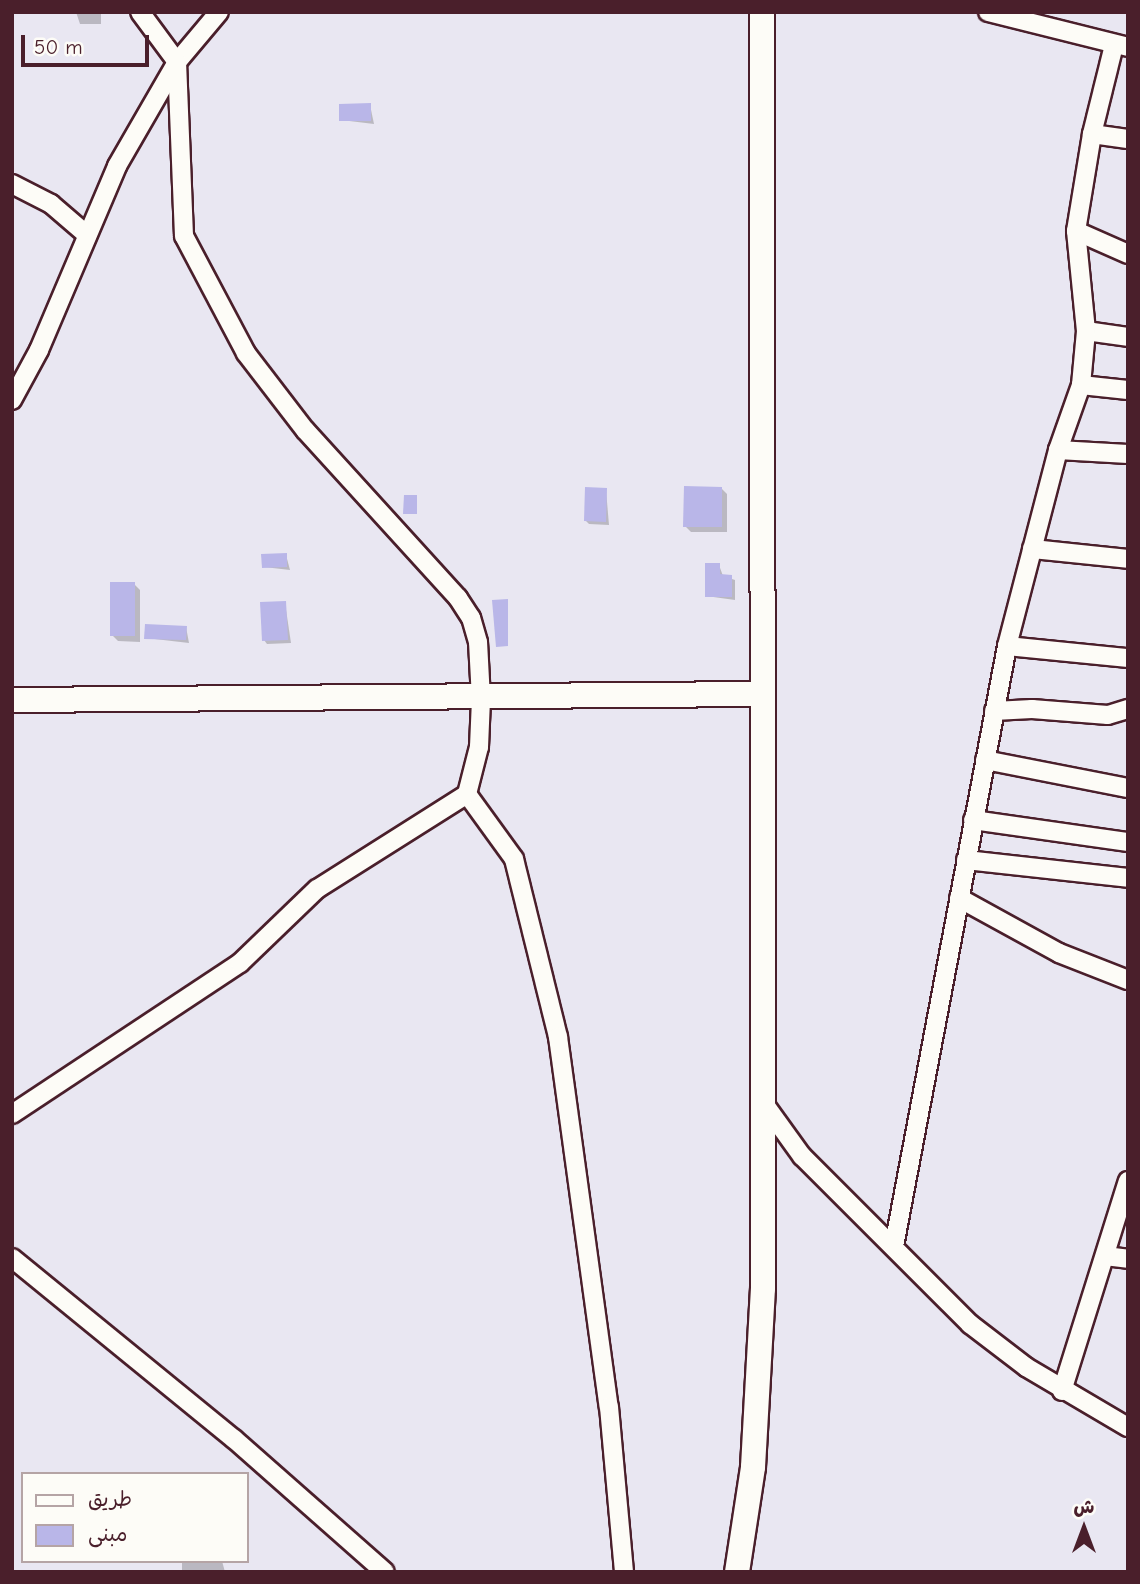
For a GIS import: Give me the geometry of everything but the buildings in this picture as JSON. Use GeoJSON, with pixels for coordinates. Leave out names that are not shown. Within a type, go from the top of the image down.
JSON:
{"type":"FeatureCollection","features":[{"type":"Feature","properties":{"kind":"main road"},"geometry":{"type":"LineString","coordinates":[[737,1572],[758,1412],[762,1101],[762,12]]}},
{"type":"Feature","properties":{"kind":"main road"},"geometry":{"type":"LineString","coordinates":[[12,700],[481,699],[760,694]]}},
{"type":"Feature","properties":{"kind":"street"},"geometry":{"type":"LineString","coordinates":[[12,1114],[240,963],[317,890],[467,793],[479,747],[481,699],[478,642],[458,598],[305,430],[246,353],[184,236],[177,62],[140,12]]}},
{"type":"Feature","properties":{"kind":"street"},"geometry":{"type":"LineString","coordinates":[[12,400],[39,350],[117,166],[177,62],[219,12]]}},
{"type":"Feature","properties":{"kind":"street"},"geometry":{"type":"LineString","coordinates":[[894,1246],[1007,646],[1059,450],[1081,385],[1086,331],[1076,231],[1092,134],[1121,46],[988,12]]}},
{"type":"Feature","properties":{"kind":"street"},"geometry":{"type":"LineString","coordinates":[[1092,134],[1128,139]]}},
{"type":"Feature","properties":{"kind":"street"},"geometry":{"type":"LineString","coordinates":[[12,184],[51,204],[87,235]]}},
{"type":"Feature","properties":{"kind":"street"},"geometry":{"type":"LineString","coordinates":[[1076,231],[1128,254]]}},
{"type":"Feature","properties":{"kind":"street"},"geometry":{"type":"LineString","coordinates":[[1086,331],[1128,337]]}},
{"type":"Feature","properties":{"kind":"street"},"geometry":{"type":"LineString","coordinates":[[1081,385],[1128,390]]}},
{"type":"Feature","properties":{"kind":"street"},"geometry":{"type":"LineString","coordinates":[[1059,450],[1128,454]]}},
{"type":"Feature","properties":{"kind":"street"},"geometry":{"type":"LineString","coordinates":[[1032,549],[1128,559]]}},
{"type":"Feature","properties":{"kind":"street"},"geometry":{"type":"LineString","coordinates":[[1007,646],[1128,658]]}},
{"type":"Feature","properties":{"kind":"street"},"geometry":{"type":"LineString","coordinates":[[994,711],[1032,709],[1108,715],[1128,709]]}},
{"type":"Feature","properties":{"kind":"street"},"geometry":{"type":"LineString","coordinates":[[985,760],[1128,788]]}},
{"type":"Feature","properties":{"kind":"street"},"geometry":{"type":"LineString","coordinates":[[467,793],[514,859],[558,1037],[609,1407],[624,1572]]}},
{"type":"Feature","properties":{"kind":"street"},"geometry":{"type":"LineString","coordinates":[[974,820],[1128,842]]}},
{"type":"Feature","properties":{"kind":"street"},"geometry":{"type":"LineString","coordinates":[[966,860],[1128,878]]}},
{"type":"Feature","properties":{"kind":"street"},"geometry":{"type":"LineString","coordinates":[[960,898],[1059,953],[1128,980]]}},
{"type":"Feature","properties":{"kind":"street"},"geometry":{"type":"LineString","coordinates":[[762,1101],[802,1156],[970,1324],[1062,1391],[1128,1427]]}},
{"type":"Feature","properties":{"kind":"street"},"geometry":{"type":"LineString","coordinates":[[1062,1391],[1128,1181]]}},
{"type":"Feature","properties":{"kind":"street"},"geometry":{"type":"LineString","coordinates":[[1105,1256],[1128,1259]]}},
{"type":"Feature","properties":{"kind":"street"},"geometry":{"type":"LineString","coordinates":[[12,1258],[234,1439],[385,1572]]}}]}
